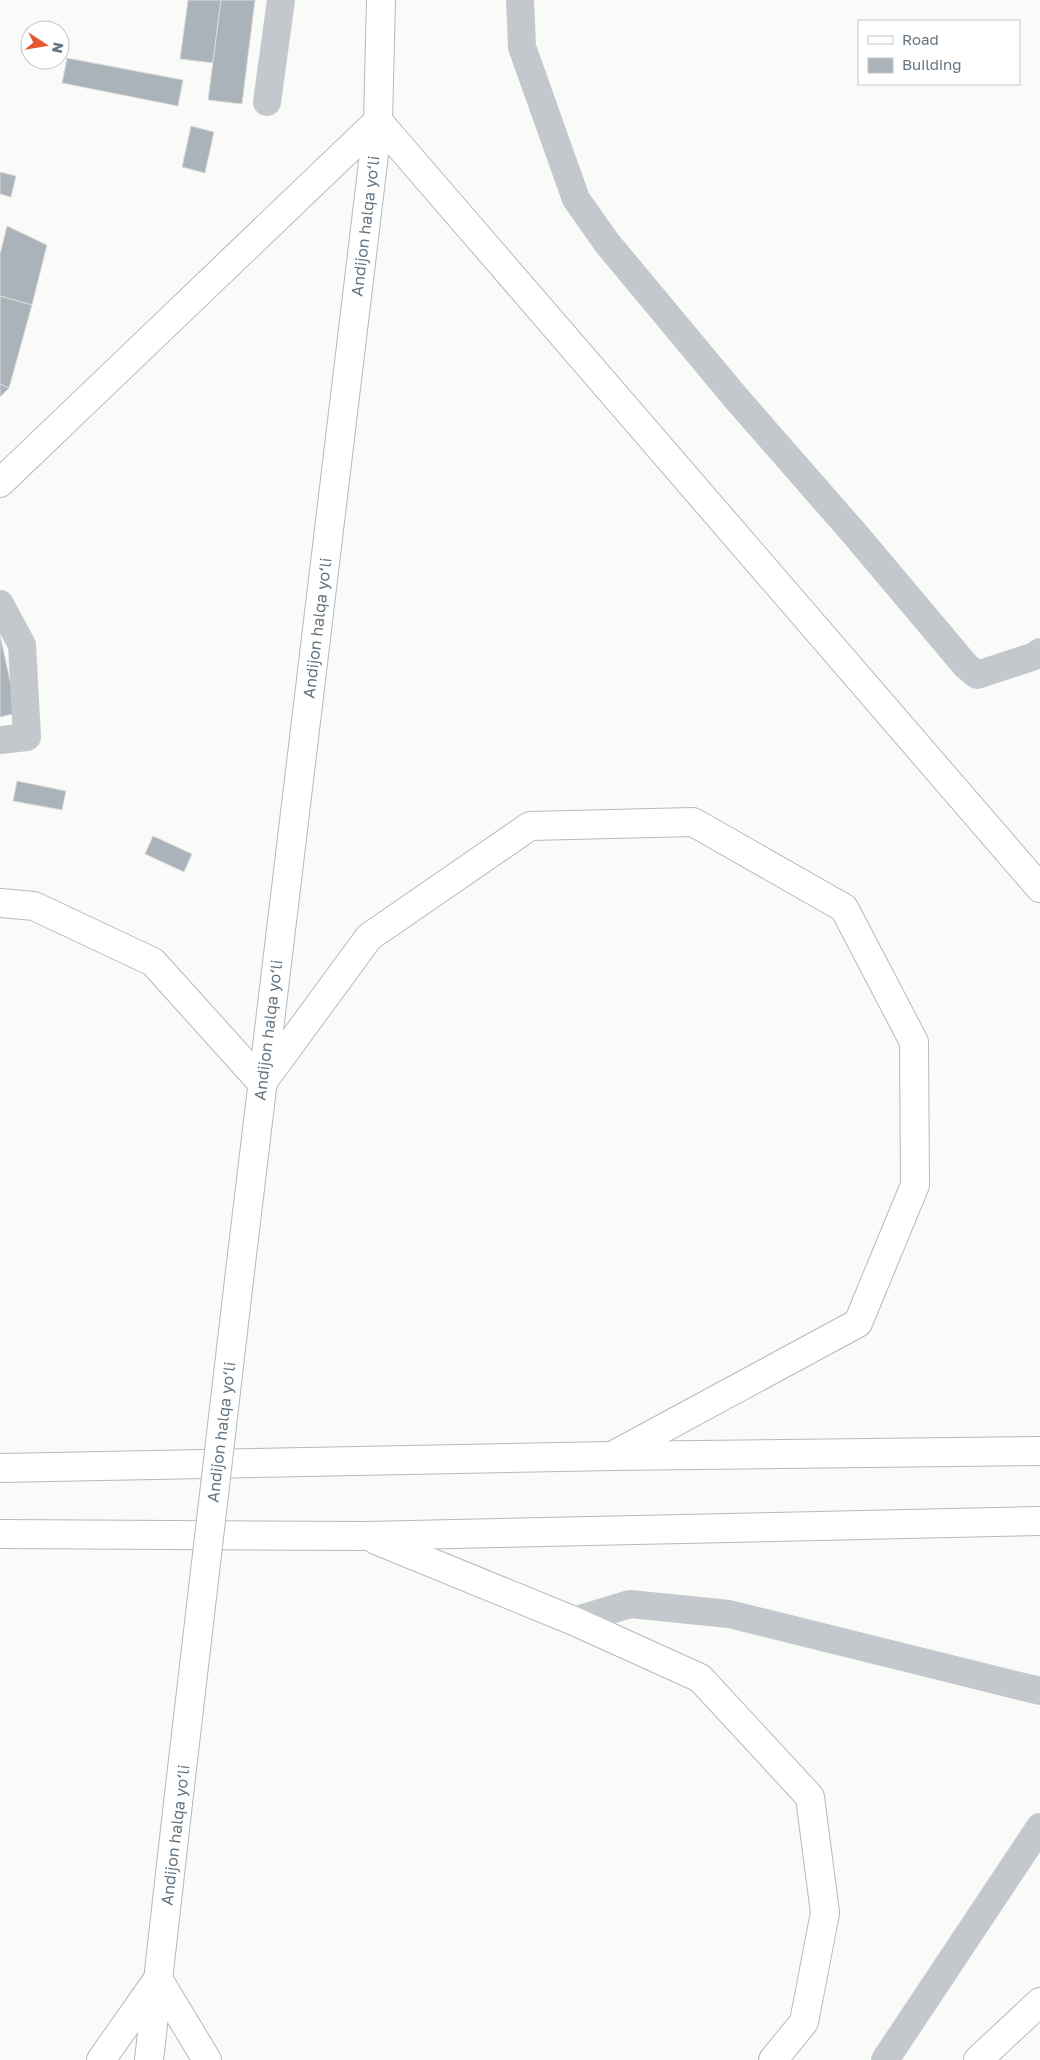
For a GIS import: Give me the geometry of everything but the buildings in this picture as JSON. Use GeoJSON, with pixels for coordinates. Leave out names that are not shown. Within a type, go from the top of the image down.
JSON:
{"type":"FeatureCollection","features":[{"type":"Feature","properties":{"kind":"main road","name":"Andijon halqa yo‘li"},"geometry":{"type":"LineString","coordinates":[[149,2060],[238,1280],[378,121],[381,0]]}},
{"type":"Feature","properties":{"kind":"main road"},"geometry":{"type":"LineString","coordinates":[[0,483],[378,121],[1040,888]]}},
{"type":"Feature","properties":{"kind":"main road"},"geometry":{"type":"LineString","coordinates":[[0,903],[34,906],[153,962],[262,1083],[369,937],[530,826],[693,822],[844,908],[914,1042],[915,1185],[858,1323],[612,1456]]}},
{"type":"Feature","properties":{"kind":"main road"},"geometry":{"type":"LineString","coordinates":[[0,1468],[612,1456],[1040,1451]]}},
{"type":"Feature","properties":{"kind":"main road"},"geometry":{"type":"LineString","coordinates":[[0,1534],[366,1536],[1040,1521]]}},
{"type":"Feature","properties":{"kind":"main road"},"geometry":{"type":"LineString","coordinates":[[366,1536],[574,1621],[700,1678],[810,1797],[825,1912],[804,2022],[773,2060]]}},
{"type":"Feature","properties":{"kind":"main road"},"geometry":{"type":"LineString","coordinates":[[101,2060],[158,1979],[207,2060]]}},
{"type":"Feature","properties":{"kind":"main road"},"geometry":{"type":"LineString","coordinates":[[978,2060],[1040,2002]]}},
{"type":"Feature","properties":{"kind":"lane"},"geometry":{"type":"LineString","coordinates":[[267,102],[281,0]]}},
{"type":"Feature","properties":{"kind":"lane"},"geometry":{"type":"LineString","coordinates":[[520,0],[522,47],[576,199],[607,243],[736,398],[854,533],[966,666],[977,675],[1035,656],[1040,652]]}},
{"type":"Feature","properties":{"kind":"lane"},"geometry":{"type":"LineString","coordinates":[[0,604],[22,645],[27,737],[0,740]]}},
{"type":"Feature","properties":{"kind":"lane"},"geometry":{"type":"LineString","coordinates":[[574,1621],[630,1604],[729,1614],[1040,1691]]}},
{"type":"Feature","properties":{"kind":"lane"},"geometry":{"type":"LineString","coordinates":[[885,2060],[1040,1826]]}}]}
